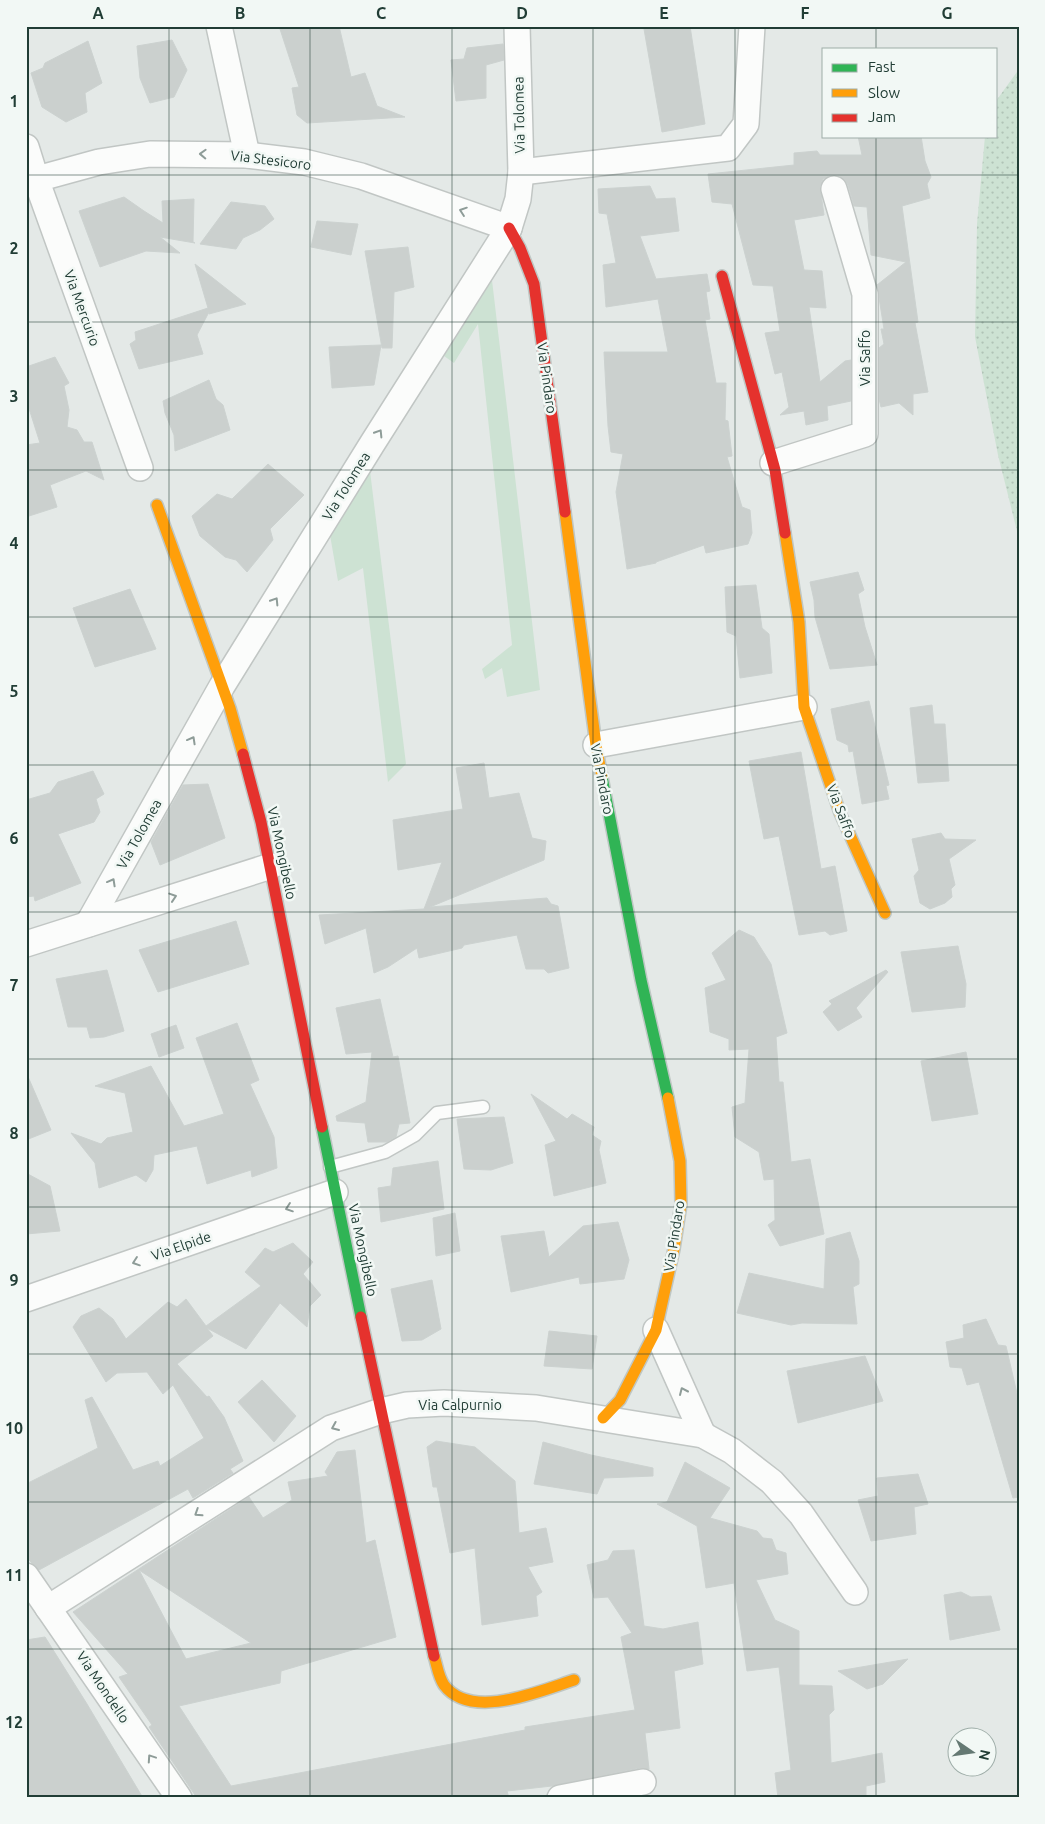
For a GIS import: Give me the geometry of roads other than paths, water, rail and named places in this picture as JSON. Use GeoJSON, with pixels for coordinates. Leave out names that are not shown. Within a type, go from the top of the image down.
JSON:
{"type":"FeatureCollection","features":[{"type":"Feature","properties":{"kind":"street"},"geometry":{"type":"LineString","coordinates":[[219,26],[247,155]]}},
{"type":"Feature","properties":{"kind":"street","name":"Via Tolomea"},"geometry":{"type":"LineString","coordinates":[[88,924],[222,686],[508,228],[518,199],[520,172],[517,26]]}},
{"type":"Feature","properties":{"kind":"street"},"geometry":{"type":"LineString","coordinates":[[520,172],[728,148],[746,124],[752,26]]}},
{"type":"Feature","properties":{"kind":"street","name":"Via Mercurio"},"geometry":{"type":"LineString","coordinates":[[26,147],[31,180],[140,468]]}},
{"type":"Feature","properties":{"kind":"street","name":"Via Stesicoro"},"geometry":{"type":"LineString","coordinates":[[31,180],[99,162],[150,154],[247,155],[304,162],[361,176],[508,228]]}},
{"type":"Feature","properties":{"kind":"street","name":"Via Saffo"},"geometry":{"type":"LineString","coordinates":[[773,463],[865,434],[865,294],[834,189]]}},
{"type":"Feature","properties":{"kind":"street","name":"Via Pindaro"},"geometry":{"type":"LineString","coordinates":[[508,228],[520,248],[534,284],[596,745],[641,980],[680,1161],[681,1204],[674,1249],[656,1330],[620,1400],[603,1418]]}},
{"type":"Feature","properties":{"kind":"street","name":"Via Saffo"},"geometry":{"type":"LineString","coordinates":[[722,276],[773,463],[798,622],[804,706],[840,813],[885,913]]}},
{"type":"Feature","properties":{"kind":"street","name":"Via Mongibello"},"geometry":{"type":"LineString","coordinates":[[157,505],[222,686],[261,822],[335,1192],[438,1672],[445,1687],[460,1698],[478,1704],[496,1703],[574,1680]]}},
{"type":"Feature","properties":{"kind":"street"},"geometry":{"type":"LineString","coordinates":[[596,745],[804,706]]}},
{"type":"Feature","properties":{"kind":"street"},"geometry":{"type":"LineString","coordinates":[[26,944],[271,866]]}},
{"type":"Feature","properties":{"kind":"street","name":"Via Elpide"},"geometry":{"type":"LineString","coordinates":[[26,1300],[335,1192]]}},
{"type":"Feature","properties":{"kind":"street"},"geometry":{"type":"LineString","coordinates":[[656,1330],[703,1435]]}},
{"type":"Feature","properties":{"kind":"street","name":"Via Calpurnio"},"geometry":{"type":"LineString","coordinates":[[48,1608],[330,1428],[381,1410],[444,1403],[536,1408],[703,1435],[732,1451],[772,1482],[801,1514],[856,1592]]}},
{"type":"Feature","properties":{"kind":"street","name":"Via Mondello"},"geometry":{"type":"LineString","coordinates":[[26,1576],[179,1798]]}},
{"type":"Feature","properties":{"kind":"street"},"geometry":{"type":"LineString","coordinates":[[560,1798],[643,1782]]}},
{"type":"Feature","properties":{"kind":"lane"},"geometry":{"type":"LineString","coordinates":[[330,1167],[386,1152],[415,1135],[437,1113],[483,1107]]}}]}
